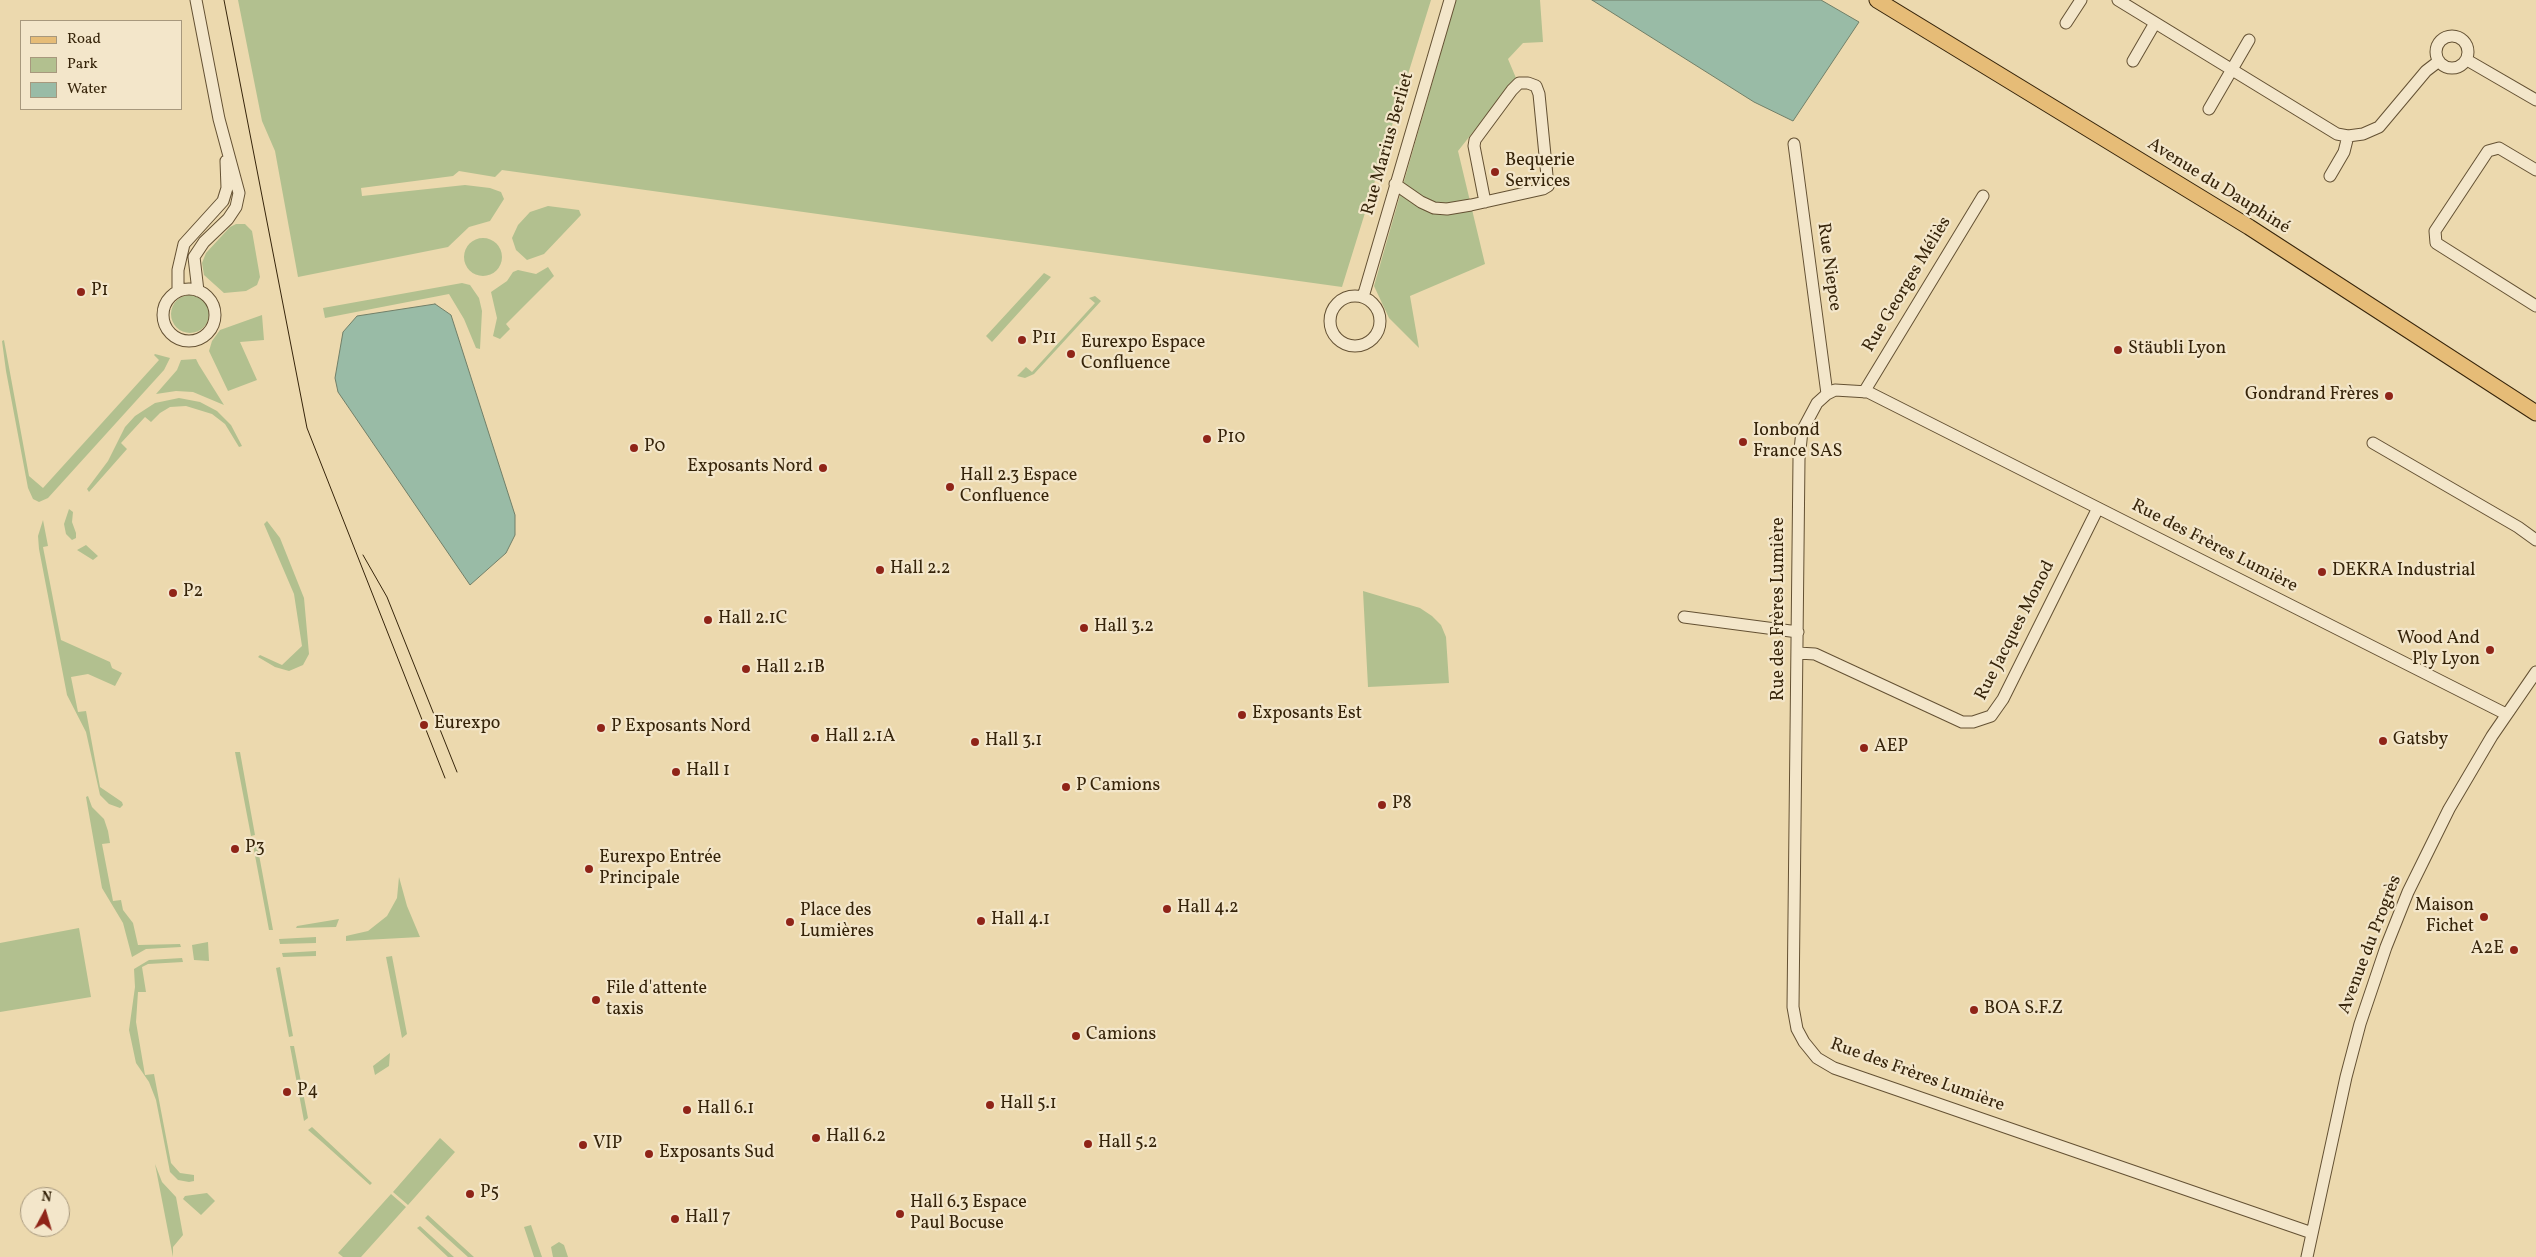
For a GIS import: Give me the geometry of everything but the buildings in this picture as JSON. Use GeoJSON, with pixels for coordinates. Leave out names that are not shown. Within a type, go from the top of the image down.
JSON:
{"type":"FeatureCollection","features":[{"type":"Feature","properties":{"kind":"main road","name":"Avenue du Dauphiné"},"geometry":{"type":"LineString","coordinates":[[1877,0],[2249,227],[2536,413]]}},
{"type":"Feature","properties":{"kind":"street"},"geometry":{"type":"LineString","coordinates":[[196,0],[226,147],[239,193],[236,207],[228,219],[204,242],[194,257],[198,291]]}},
{"type":"Feature","properties":{"kind":"street","name":"Rue Marius Berliet"},"geometry":{"type":"LineString","coordinates":[[1363,297],[1394,184],[1450,0]]}},
{"type":"Feature","properties":{"kind":"street"},"geometry":{"type":"LineString","coordinates":[[2066,23],[2081,0]]}},
{"type":"Feature","properties":{"kind":"street"},"geometry":{"type":"LineString","coordinates":[[2118,0],[2337,134],[2348,136],[2364,134],[2379,127],[2426,71],[2439,61]]}},
{"type":"Feature","properties":{"kind":"street"},"geometry":{"type":"LineString","coordinates":[[2134,61],[2156,23]]}},
{"type":"Feature","properties":{"kind":"street"},"geometry":{"type":"LineString","coordinates":[[2449,36],[2456,36],[2467,45],[2467,60],[2455,68],[2448,68],[2439,61],[2436,51],[2438,44],[2449,36]]}},
{"type":"Feature","properties":{"kind":"street"},"geometry":{"type":"LineString","coordinates":[[2209,109],[2249,40]]}},
{"type":"Feature","properties":{"kind":"street"},"geometry":{"type":"LineString","coordinates":[[2467,60],[2536,100]]}},
{"type":"Feature","properties":{"kind":"street"},"geometry":{"type":"LineString","coordinates":[[1394,184],[1421,202],[1434,208],[1447,209],[1484,202],[1543,190],[1548,186],[1539,94],[1536,86],[1528,83],[1519,83],[1475,140],[1474,146],[1484,202]]}},
{"type":"Feature","properties":{"kind":"street"},"geometry":{"type":"LineString","coordinates":[[2330,176],[2344,152],[2348,136]]}},
{"type":"Feature","properties":{"kind":"street","name":"Rue Niepce"},"geometry":{"type":"LineString","coordinates":[[1794,144],[1827,394]]}},
{"type":"Feature","properties":{"kind":"street"},"geometry":{"type":"LineString","coordinates":[[178,291],[178,270],[184,244],[223,201],[227,188],[226,147]]}},
{"type":"Feature","properties":{"kind":"street"},"geometry":{"type":"LineString","coordinates":[[2536,170],[2499,148],[2488,151],[2435,231],[2436,243],[2536,306]]}},
{"type":"Feature","properties":{"kind":"street","name":"Rue Georges Méliès"},"geometry":{"type":"LineString","coordinates":[[1864,392],[1982,196]]}},
{"type":"Feature","properties":{"kind":"street"},"geometry":{"type":"LineString","coordinates":[[191,289],[198,291],[211,302],[214,319],[206,334],[192,340],[180,339],[173,336],[164,324],[163,317],[166,302],[178,291],[191,289]]}},
{"type":"Feature","properties":{"kind":"street"},"geometry":{"type":"LineString","coordinates":[[1348,297],[1363,297],[1374,305],[1378,311],[1380,324],[1378,331],[1374,337],[1361,345],[1346,344],[1334,335],[1331,328],[1331,313],[1335,306],[1348,297]]}},
{"type":"Feature","properties":{"kind":"street","name":"Rue des Frères Lumière"},"geometry":{"type":"LineString","coordinates":[[2312,1233],[1834,1068],[1817,1058],[1797,1029],[1793,1007],[1799,446],[1809,417],[1817,403],[1827,394],[1836,390],[1864,392],[2506,714]]}},
{"type":"Feature","properties":{"kind":"street"},"geometry":{"type":"LineString","coordinates":[[2373,443],[2518,527],[2536,540]]}},
{"type":"Feature","properties":{"kind":"street","name":"Rue Jacques Monod"},"geometry":{"type":"LineString","coordinates":[[1798,653],[1815,654],[1962,722],[1973,722],[1991,716],[2003,699],[2098,508]]}},
{"type":"Feature","properties":{"kind":"street"},"geometry":{"type":"LineString","coordinates":[[1684,617],[1798,632]]}},
{"type":"Feature","properties":{"kind":"street","name":"Avenue du Progrès"},"geometry":{"type":"LineString","coordinates":[[2307,1257],[2346,1077],[2360,1024],[2386,947],[2408,892],[2441,825],[2506,714],[2536,672]]}},
{"type":"Feature","properties":{"kind":"green space"},"geometry":{"type":"Polygon","coordinates":[[[238,0],[1431,0],[1342,287],[502,170],[495,177],[459,171],[453,176],[361,188],[362,196],[465,185],[490,188],[501,192],[504,199],[490,221],[469,227],[448,247],[298,277],[275,151],[262,121],[238,0]]]}},
{"type":"Feature","properties":{"kind":"green space"},"geometry":{"type":"Polygon","coordinates":[[[1456,0],[1540,0],[1543,42],[1523,43],[1508,59],[1516,78],[1458,151],[1485,264],[1410,296],[1419,348],[1389,318],[1374,286],[1456,0]]]}},
{"type":"Feature","properties":{"kind":"green space"},"geometry":{"type":"Polygon","coordinates":[[[548,206],[579,210],[581,215],[544,254],[527,260],[516,250],[512,238],[518,225],[530,212],[548,206]]]}},
{"type":"Feature","properties":{"kind":"green space"},"geometry":{"type":"Polygon","coordinates":[[[236,224],[245,224],[252,231],[260,277],[257,285],[246,291],[224,293],[204,275],[202,263],[206,253],[230,227],[236,224]]]}},
{"type":"Feature","properties":{"kind":"green space"},"geometry":{"type":"Polygon","coordinates":[[[483,238],[496,244],[502,257],[496,270],[483,276],[470,270],[464,257],[470,244],[483,238]]]}},
{"type":"Feature","properties":{"kind":"green space"},"geometry":{"type":"Polygon","coordinates":[[[548,267],[554,276],[506,324],[510,329],[500,339],[493,336],[497,318],[491,292],[507,281],[513,272],[518,270],[536,274],[548,267]]]}},
{"type":"Feature","properties":{"kind":"green space"},"geometry":{"type":"Polygon","coordinates":[[[1044,273],[1051,277],[992,342],[986,336],[1044,273]]]}},
{"type":"Feature","properties":{"kind":"green space"},"geometry":{"type":"Polygon","coordinates":[[[462,283],[470,285],[479,298],[482,311],[480,349],[476,348],[464,319],[449,294],[325,318],[323,308],[462,283]]]}},
{"type":"Feature","properties":{"kind":"green space"},"geometry":{"type":"Polygon","coordinates":[[[190,295],[204,300],[209,314],[204,328],[190,333],[176,328],[171,314],[176,300],[190,295]]]}},
{"type":"Feature","properties":{"kind":"green space"},"geometry":{"type":"Polygon","coordinates":[[[1095,296],[1101,301],[1034,374],[1025,378],[1017,376],[1026,367],[1032,372],[1095,303],[1089,298],[1095,296]]]}},
{"type":"Feature","properties":{"kind":"green space"},"geometry":{"type":"Polygon","coordinates":[[[262,315],[264,340],[240,342],[257,380],[228,391],[209,351],[212,341],[220,330],[262,315]]]}},
{"type":"Feature","properties":{"kind":"green space"},"geometry":{"type":"Polygon","coordinates":[[[4,340],[29,476],[43,488],[159,360],[154,355],[170,358],[164,370],[48,498],[39,502],[33,499],[28,488],[6,371],[2,341],[4,340]]]}},
{"type":"Feature","properties":{"kind":"green space"},"geometry":{"type":"Polygon","coordinates":[[[196,359],[224,405],[193,392],[176,391],[156,394],[177,370],[181,360],[196,359]]]}},
{"type":"Feature","properties":{"kind":"green space"},"geometry":{"type":"Polygon","coordinates":[[[179,398],[200,402],[217,411],[231,425],[242,446],[239,447],[225,424],[212,414],[186,406],[170,407],[151,422],[145,417],[121,443],[127,449],[89,492],[87,489],[108,461],[125,427],[135,416],[155,403],[179,398]]]}},
{"type":"Feature","properties":{"kind":"green space"},"geometry":{"type":"Polygon","coordinates":[[[69,509],[73,512],[72,522],[76,533],[76,538],[72,540],[66,534],[64,524],[69,509]]]}},
{"type":"Feature","properties":{"kind":"green space"},"geometry":{"type":"Polygon","coordinates":[[[43,520],[48,546],[43,547],[61,640],[110,662],[112,668],[122,673],[115,686],[88,674],[71,677],[78,712],[86,711],[100,787],[122,802],[123,805],[120,808],[109,804],[100,795],[86,732],[67,695],[39,549],[38,536],[43,520]]]}},
{"type":"Feature","properties":{"kind":"green space"},"geometry":{"type":"Polygon","coordinates":[[[267,521],[280,538],[304,598],[309,654],[303,665],[289,671],[275,667],[258,657],[260,655],[282,665],[302,646],[294,594],[264,524],[267,521]]]}},
{"type":"Feature","properties":{"kind":"green space"},"geometry":{"type":"Polygon","coordinates":[[[86,545],[98,556],[93,560],[77,550],[86,545]]]}},
{"type":"Feature","properties":{"kind":"green space"},"geometry":{"type":"Polygon","coordinates":[[[1363,591],[1420,608],[1441,625],[1446,637],[1449,683],[1368,687],[1363,591]]]}},
{"type":"Feature","properties":{"kind":"green space"},"geometry":{"type":"Polygon","coordinates":[[[235,752],[240,752],[255,835],[251,836],[235,752]]]}},
{"type":"Feature","properties":{"kind":"green space"},"geometry":{"type":"Polygon","coordinates":[[[88,796],[92,807],[104,819],[108,831],[110,843],[102,844],[113,901],[121,900],[123,910],[133,923],[138,945],[180,944],[181,947],[146,949],[132,957],[123,923],[102,888],[86,797],[88,796]]]}},
{"type":"Feature","properties":{"kind":"green space"},"geometry":{"type":"Polygon","coordinates":[[[257,844],[273,930],[269,930],[253,845],[257,844]]]}},
{"type":"Feature","properties":{"kind":"green space"},"geometry":{"type":"Polygon","coordinates":[[[399,877],[407,906],[420,937],[346,941],[346,936],[368,931],[387,916],[397,898],[399,877]]]}},
{"type":"Feature","properties":{"kind":"green space"},"geometry":{"type":"Polygon","coordinates":[[[339,919],[336,927],[296,928],[297,926],[339,919]]]}},
{"type":"Feature","properties":{"kind":"green space"},"geometry":{"type":"Polygon","coordinates":[[[79,928],[91,997],[0,1012],[0,943],[79,928]]]}},
{"type":"Feature","properties":{"kind":"green space"},"geometry":{"type":"Polygon","coordinates":[[[316,937],[316,943],[280,944],[279,939],[316,937]]]}},
{"type":"Feature","properties":{"kind":"green space"},"geometry":{"type":"Polygon","coordinates":[[[208,942],[209,961],[194,960],[192,945],[208,942]]]}},
{"type":"Feature","properties":{"kind":"green space"},"geometry":{"type":"Polygon","coordinates":[[[316,951],[316,956],[283,957],[282,953],[316,951]]]}},
{"type":"Feature","properties":{"kind":"green space"},"geometry":{"type":"Polygon","coordinates":[[[392,956],[407,1034],[402,1038],[386,957],[392,956]]]}},
{"type":"Feature","properties":{"kind":"green space"},"geometry":{"type":"Polygon","coordinates":[[[182,958],[183,962],[148,964],[142,967],[146,992],[138,992],[136,1022],[145,1075],[154,1074],[171,1163],[180,1173],[194,1175],[194,1181],[189,1182],[178,1180],[170,1172],[156,1100],[149,1082],[136,1063],[129,1030],[135,987],[134,969],[149,960],[182,958]]]}},
{"type":"Feature","properties":{"kind":"green space"},"geometry":{"type":"Polygon","coordinates":[[[280,967],[293,1036],[289,1037],[276,968],[280,967]]]}},
{"type":"Feature","properties":{"kind":"green space"},"geometry":{"type":"Polygon","coordinates":[[[290,1046],[294,1046],[308,1118],[304,1121],[290,1046]]]}},
{"type":"Feature","properties":{"kind":"green space"},"geometry":{"type":"Polygon","coordinates":[[[390,1053],[389,1066],[375,1075],[373,1066],[390,1053]]]}},
{"type":"Feature","properties":{"kind":"green space"},"geometry":{"type":"Polygon","coordinates":[[[312,1127],[372,1183],[370,1185],[308,1130],[312,1127]]]}},
{"type":"Feature","properties":{"kind":"green space"},"geometry":{"type":"Polygon","coordinates":[[[440,1138],[455,1152],[408,1205],[393,1192],[440,1138]]]}},
{"type":"Feature","properties":{"kind":"green space"},"geometry":{"type":"Polygon","coordinates":[[[155,1164],[162,1182],[176,1197],[183,1235],[173,1247],[173,1257],[155,1164]]]}},
{"type":"Feature","properties":{"kind":"green space"},"geometry":{"type":"Polygon","coordinates":[[[207,1193],[215,1201],[201,1215],[183,1199],[185,1196],[207,1193]]]}},
{"type":"Feature","properties":{"kind":"green space"},"geometry":{"type":"Polygon","coordinates":[[[391,1194],[406,1207],[361,1257],[343,1257],[338,1253],[391,1194]]]}},
{"type":"Feature","properties":{"kind":"green space"},"geometry":{"type":"Polygon","coordinates":[[[428,1215],[474,1257],[468,1257],[438,1230],[425,1218],[428,1215]]]}},
{"type":"Feature","properties":{"kind":"green space"},"geometry":{"type":"Polygon","coordinates":[[[531,1225],[542,1257],[534,1257],[524,1227],[531,1225]]]}},
{"type":"Feature","properties":{"kind":"green space"},"geometry":{"type":"Polygon","coordinates":[[[420,1226],[454,1257],[448,1257],[417,1228],[420,1226]]]}},
{"type":"Feature","properties":{"kind":"green space"},"geometry":{"type":"Polygon","coordinates":[[[559,1242],[564,1245],[568,1257],[553,1257],[551,1247],[559,1242]]]}},
{"type":"Feature","properties":{"kind":"water"},"geometry":{"type":"Polygon","coordinates":[[[1592,0],[1821,0],[1859,22],[1793,121],[1754,102],[1592,0]]]}},
{"type":"Feature","properties":{"kind":"water"},"geometry":{"type":"Polygon","coordinates":[[[435,304],[451,315],[515,515],[515,535],[506,553],[470,585],[338,392],[335,378],[343,332],[357,316],[435,304]]]}},
{"type":"Feature","properties":{"kind":"tram line"},"geometry":{"type":"LineString","coordinates":[[224,0],[307,428],[445,778]]}},
{"type":"Feature","properties":{"kind":"tram line"},"geometry":{"type":"LineString","coordinates":[[363,555],[387,597],[457,772]]}},
{"type":"Feature","properties":{"kind":"place","name":"Bequerie Services"},"geometry":{"type":"Point","coordinates":[1495,172]}},
{"type":"Feature","properties":{"kind":"place","name":"P1"},"geometry":{"type":"Point","coordinates":[81,292]}},
{"type":"Feature","properties":{"kind":"place","name":"P11"},"geometry":{"type":"Point","coordinates":[1022,340]}},
{"type":"Feature","properties":{"kind":"place","name":"Stäubli Lyon"},"geometry":{"type":"Point","coordinates":[2118,350]}},
{"type":"Feature","properties":{"kind":"place","name":"Eurexpo Espace Confluence"},"geometry":{"type":"Point","coordinates":[1071,354]}},
{"type":"Feature","properties":{"kind":"place","name":"Gondrand Frères"},"geometry":{"type":"Point","coordinates":[2389,396]}},
{"type":"Feature","properties":{"kind":"place","name":"P10"},"geometry":{"type":"Point","coordinates":[1207,439]}},
{"type":"Feature","properties":{"kind":"place","name":"Ionbond France SAS"},"geometry":{"type":"Point","coordinates":[1743,442]}},
{"type":"Feature","properties":{"kind":"place","name":"P0"},"geometry":{"type":"Point","coordinates":[634,448]}},
{"type":"Feature","properties":{"kind":"place","name":"Exposants Nord"},"geometry":{"type":"Point","coordinates":[823,468]}},
{"type":"Feature","properties":{"kind":"place","name":"Hall 2.3 Espace Confluence"},"geometry":{"type":"Point","coordinates":[950,487]}},
{"type":"Feature","properties":{"kind":"place","name":"Hall 2.2"},"geometry":{"type":"Point","coordinates":[880,570]}},
{"type":"Feature","properties":{"kind":"place","name":"DEKRA Industrial"},"geometry":{"type":"Point","coordinates":[2322,572]}},
{"type":"Feature","properties":{"kind":"place","name":"P2"},"geometry":{"type":"Point","coordinates":[173,593]}},
{"type":"Feature","properties":{"kind":"place","name":"Hall 2.1C"},"geometry":{"type":"Point","coordinates":[708,620]}},
{"type":"Feature","properties":{"kind":"place","name":"Hall 3.2"},"geometry":{"type":"Point","coordinates":[1084,628]}},
{"type":"Feature","properties":{"kind":"place","name":"Wood And Ply Lyon"},"geometry":{"type":"Point","coordinates":[2490,650]}},
{"type":"Feature","properties":{"kind":"place","name":"Hall 2.1B"},"geometry":{"type":"Point","coordinates":[746,669]}},
{"type":"Feature","properties":{"kind":"place","name":"Exposants Est"},"geometry":{"type":"Point","coordinates":[1242,715]}},
{"type":"Feature","properties":{"kind":"place","name":"Eurexpo"},"geometry":{"type":"Point","coordinates":[424,725]}},
{"type":"Feature","properties":{"kind":"place","name":"P Exposants Nord"},"geometry":{"type":"Point","coordinates":[601,728]}},
{"type":"Feature","properties":{"kind":"place","name":"Hall 2.1A"},"geometry":{"type":"Point","coordinates":[815,738]}},
{"type":"Feature","properties":{"kind":"place","name":"Gatsby"},"geometry":{"type":"Point","coordinates":[2383,741]}},
{"type":"Feature","properties":{"kind":"place","name":"Hall 3.1"},"geometry":{"type":"Point","coordinates":[975,742]}},
{"type":"Feature","properties":{"kind":"place","name":"AEP"},"geometry":{"type":"Point","coordinates":[1864,748]}},
{"type":"Feature","properties":{"kind":"place","name":"Hall 1"},"geometry":{"type":"Point","coordinates":[676,772]}},
{"type":"Feature","properties":{"kind":"place","name":"P Camions"},"geometry":{"type":"Point","coordinates":[1066,787]}},
{"type":"Feature","properties":{"kind":"place","name":"P8"},"geometry":{"type":"Point","coordinates":[1382,805]}},
{"type":"Feature","properties":{"kind":"place","name":"P3"},"geometry":{"type":"Point","coordinates":[235,849]}},
{"type":"Feature","properties":{"kind":"place","name":"Eurexpo Entrée Principale"},"geometry":{"type":"Point","coordinates":[589,869]}},
{"type":"Feature","properties":{"kind":"place","name":"Hall 4.2"},"geometry":{"type":"Point","coordinates":[1167,909]}},
{"type":"Feature","properties":{"kind":"place","name":"Maison Fichet"},"geometry":{"type":"Point","coordinates":[2484,917]}},
{"type":"Feature","properties":{"kind":"place","name":"Hall 4.1"},"geometry":{"type":"Point","coordinates":[981,921]}},
{"type":"Feature","properties":{"kind":"place","name":"Place des Lumières"},"geometry":{"type":"Point","coordinates":[790,922]}},
{"type":"Feature","properties":{"kind":"place","name":"A2E"},"geometry":{"type":"Point","coordinates":[2514,950]}},
{"type":"Feature","properties":{"kind":"place","name":"File d'attente taxis"},"geometry":{"type":"Point","coordinates":[596,1000]}},
{"type":"Feature","properties":{"kind":"place","name":"BOA S.F.Z"},"geometry":{"type":"Point","coordinates":[1974,1010]}},
{"type":"Feature","properties":{"kind":"place","name":"Camions"},"geometry":{"type":"Point","coordinates":[1076,1036]}},
{"type":"Feature","properties":{"kind":"place","name":"P4"},"geometry":{"type":"Point","coordinates":[287,1092]}},
{"type":"Feature","properties":{"kind":"place","name":"Hall 5.1"},"geometry":{"type":"Point","coordinates":[990,1105]}},
{"type":"Feature","properties":{"kind":"place","name":"Hall 6.1"},"geometry":{"type":"Point","coordinates":[687,1110]}},
{"type":"Feature","properties":{"kind":"place","name":"Hall 6.2"},"geometry":{"type":"Point","coordinates":[816,1138]}},
{"type":"Feature","properties":{"kind":"place","name":"Hall 5.2"},"geometry":{"type":"Point","coordinates":[1088,1144]}},
{"type":"Feature","properties":{"kind":"place","name":"VIP"},"geometry":{"type":"Point","coordinates":[583,1145]}},
{"type":"Feature","properties":{"kind":"place","name":"Exposants Sud"},"geometry":{"type":"Point","coordinates":[649,1154]}},
{"type":"Feature","properties":{"kind":"place","name":"P5"},"geometry":{"type":"Point","coordinates":[470,1194]}},
{"type":"Feature","properties":{"kind":"place","name":"Hall 6.3 Espace Paul Bocuse"},"geometry":{"type":"Point","coordinates":[900,1214]}},
{"type":"Feature","properties":{"kind":"place","name":"Hall 7"},"geometry":{"type":"Point","coordinates":[675,1219]}}]}
